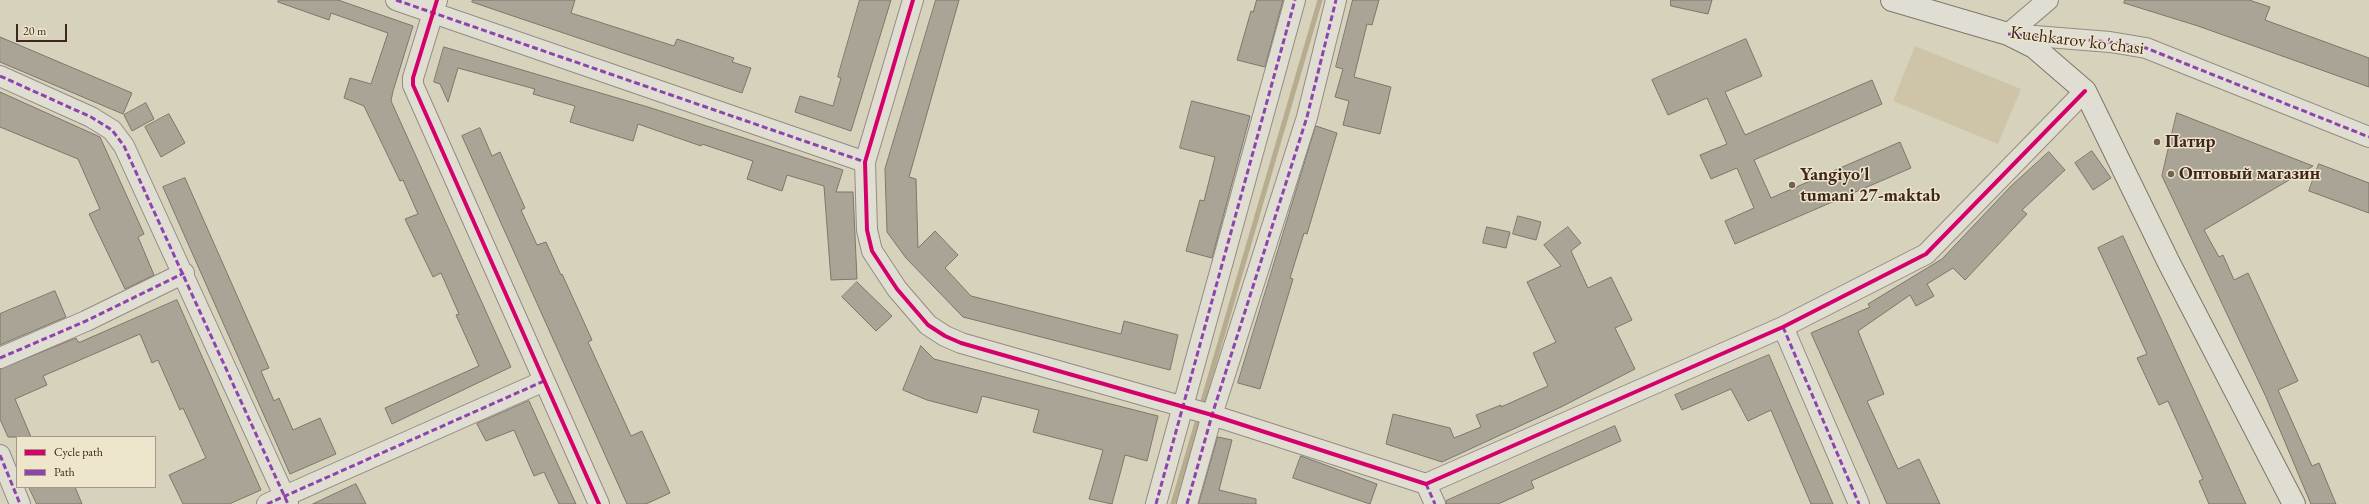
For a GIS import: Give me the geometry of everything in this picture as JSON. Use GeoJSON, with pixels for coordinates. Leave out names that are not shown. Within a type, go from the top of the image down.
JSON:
{"type":"FeatureCollection","features":[{"type":"Feature","properties":{"kind":"main road","name":"Kuchkarov ko'chasi"},"geometry":{"type":"LineString","coordinates":[[1892,0],[2008,34]]}},
{"type":"Feature","properties":{"kind":"main road"},"geometry":{"type":"LineString","coordinates":[[2008,34],[2034,47],[2085,91],[2169,263],[2294,504]]}},
{"type":"Feature","properties":{"kind":"street"},"geometry":{"type":"LineString","coordinates":[[396,0],[435,6],[865,162]]}},
{"type":"Feature","properties":{"kind":"street"},"geometry":{"type":"LineString","coordinates":[[913,0],[865,162],[867,230],[872,251],[897,288],[928,325],[945,336],[961,343],[1210,415],[1426,484],[1783,327],[1926,254],[2085,91]]}},
{"type":"Feature","properties":{"kind":"street"},"geometry":{"type":"LineString","coordinates":[[1156,504],[1295,0]]}},
{"type":"Feature","properties":{"kind":"street"},"geometry":{"type":"LineString","coordinates":[[1187,504],[1210,415],[1307,117],[1336,0]]}},
{"type":"Feature","properties":{"kind":"street"},"geometry":{"type":"LineString","coordinates":[[2008,34],[2048,0]]}},
{"type":"Feature","properties":{"kind":"street"},"geometry":{"type":"LineString","coordinates":[[435,6],[413,78],[413,85],[599,504]]}},
{"type":"Feature","properties":{"kind":"street","name":"Kuchkarov ko'chasi"},"geometry":{"type":"LineString","coordinates":[[2008,34],[2110,42],[2146,48],[2369,137]]}},
{"type":"Feature","properties":{"kind":"street"},"geometry":{"type":"LineString","coordinates":[[0,76],[91,117],[112,130],[124,146],[184,273],[280,501],[544,381]]}},
{"type":"Feature","properties":{"kind":"street"},"geometry":{"type":"LineString","coordinates":[[0,358],[86,321],[184,273]]}},
{"type":"Feature","properties":{"kind":"street"},"geometry":{"type":"LineString","coordinates":[[1783,327],[1859,504]]}},
{"type":"Feature","properties":{"kind":"street"},"geometry":{"type":"LineString","coordinates":[[0,455],[20,504]]}},
{"type":"Feature","properties":{"kind":"street"},"geometry":{"type":"LineString","coordinates":[[1426,484],[1436,504]]}},
{"type":"Feature","properties":{"kind":"shaded area"},"geometry":{"type":"Polygon","coordinates":[[[1915,46],[2021,89],[1998,144],[1893,101],[1915,46]]]}},
{"type":"Feature","properties":{"kind":"building"},"geometry":{"type":"Polygon","coordinates":[[[279,0],[338,0],[413,26],[391,101],[511,367],[392,424],[385,408],[479,366],[456,315],[459,314],[441,273],[433,277],[405,219],[418,214],[403,180],[400,181],[364,106],[344,98],[350,78],[371,84],[388,33],[331,13],[329,20],[278,2],[279,0]]]}},
{"type":"Feature","properties":{"kind":"building"},"geometry":{"type":"Polygon","coordinates":[[[473,0],[575,0],[571,13],[674,46],[677,39],[734,58],[732,62],[751,68],[742,93],[472,2],[473,0]]]}},
{"type":"Feature","properties":{"kind":"building"},"geometry":{"type":"Polygon","coordinates":[[[860,0],[891,0],[851,131],[795,112],[800,96],[833,106],[841,78],[838,77],[860,0]]]}},
{"type":"Feature","properties":{"kind":"building"},"geometry":{"type":"Polygon","coordinates":[[[936,0],[959,0],[909,177],[916,179],[918,248],[935,231],[958,255],[945,268],[971,296],[1121,334],[1124,321],[1178,335],[1170,370],[963,317],[906,258],[887,232],[885,169],[936,0]]]}},
{"type":"Feature","properties":{"kind":"building"},"geometry":{"type":"Polygon","coordinates":[[[1257,0],[1283,0],[1265,67],[1237,60],[1251,11],[1253,12],[1257,0]]]}},
{"type":"Feature","properties":{"kind":"building"},"geometry":{"type":"Polygon","coordinates":[[[1353,0],[1379,0],[1372,25],[1367,24],[1354,77],[1391,87],[1380,134],[1343,125],[1349,101],[1335,97],[1343,69],[1336,67],[1353,0]]]}},
{"type":"Feature","properties":{"kind":"building"},"geometry":{"type":"Polygon","coordinates":[[[1671,0],[1712,0],[1708,14],[1671,6],[1671,0]]]}},
{"type":"Feature","properties":{"kind":"building"},"geometry":{"type":"Polygon","coordinates":[[[2125,0],[2249,0],[2270,7],[2265,20],[2369,58],[2369,87],[2198,26],[2124,3],[2125,0]]]}},
{"type":"Feature","properties":{"kind":"building"},"geometry":{"type":"Polygon","coordinates":[[[0,37],[132,93],[123,114],[0,62],[0,37]]]}},
{"type":"Feature","properties":{"kind":"building"},"geometry":{"type":"Polygon","coordinates":[[[1746,39],[1762,76],[1725,92],[1745,135],[1872,80],[1882,104],[1754,160],[1771,198],[1900,142],[1911,168],[1735,244],[1725,221],[1754,208],[1737,168],[1711,179],[1700,155],[1727,144],[1707,98],[1668,115],[1652,80],[1746,39]]]}},
{"type":"Feature","properties":{"kind":"building"},"geometry":{"type":"Polygon","coordinates":[[[444,47],[648,107],[843,170],[836,192],[853,192],[857,279],[831,280],[824,186],[787,175],[782,191],[747,179],[753,161],[702,144],[701,146],[638,124],[633,141],[570,122],[575,106],[533,94],[535,89],[458,68],[448,102],[440,84],[434,82],[444,47]]]}},
{"type":"Feature","properties":{"kind":"building"},"geometry":{"type":"Polygon","coordinates":[[[0,92],[100,137],[144,234],[138,237],[154,275],[125,289],[89,214],[100,209],[78,159],[0,127],[0,92]]]}},
{"type":"Feature","properties":{"kind":"building"},"geometry":{"type":"Polygon","coordinates":[[[1192,101],[1250,116],[1212,258],[1186,251],[1200,200],[1204,201],[1215,157],[1180,148],[1192,101]]]}},
{"type":"Feature","properties":{"kind":"building"},"geometry":{"type":"Polygon","coordinates":[[[146,103],[154,119],[132,131],[124,115],[146,103]]]}},
{"type":"Feature","properties":{"kind":"building"},"geometry":{"type":"Polygon","coordinates":[[[2177,113],[2313,166],[2204,230],[2219,257],[2223,255],[2234,280],[2248,273],[2298,381],[2278,390],[2312,466],[2319,463],[2336,504],[2311,504],[2266,397],[2162,176],[2177,113]]]}},
{"type":"Feature","properties":{"kind":"building"},"geometry":{"type":"Polygon","coordinates":[[[169,114],[185,143],[161,157],[145,127],[169,114]]]}},
{"type":"Feature","properties":{"kind":"building"},"geometry":{"type":"Polygon","coordinates":[[[1316,126],[1337,133],[1307,234],[1304,233],[1290,278],[1293,279],[1260,389],[1238,383],[1316,126]]]}},
{"type":"Feature","properties":{"kind":"building"},"geometry":{"type":"Polygon","coordinates":[[[480,128],[492,156],[500,152],[525,208],[521,210],[537,245],[546,242],[561,275],[562,274],[592,340],[588,342],[631,436],[642,431],[670,493],[646,504],[627,504],[462,136],[480,128]]]}},
{"type":"Feature","properties":{"kind":"building"},"geometry":{"type":"Polygon","coordinates":[[[2092,151],[2111,178],[2093,190],[2075,163],[2092,151]]]}},
{"type":"Feature","properties":{"kind":"building"},"geometry":{"type":"Polygon","coordinates":[[[2049,152],[2065,170],[2022,210],[2027,214],[1965,280],[1953,268],[1927,284],[1934,296],[1916,306],[1910,295],[1858,331],[1884,394],[1867,401],[1898,469],[1919,459],[1940,504],[1887,504],[1811,333],[1870,307],[1868,304],[1942,259],[2011,186],[2049,152]]]}},
{"type":"Feature","properties":{"kind":"building"},"geometry":{"type":"Polygon","coordinates":[[[2319,164],[2369,183],[2369,213],[2309,191],[2319,164]]]}},
{"type":"Feature","properties":{"kind":"building"},"geometry":{"type":"Polygon","coordinates":[[[185,178],[269,368],[261,371],[274,401],[279,398],[293,430],[320,418],[336,454],[290,474],[163,187],[185,178]]]}},
{"type":"Feature","properties":{"kind":"building"},"geometry":{"type":"Polygon","coordinates":[[[1518,216],[1541,222],[1536,240],[1513,234],[1518,216]]]}},
{"type":"Feature","properties":{"kind":"building"},"geometry":{"type":"Polygon","coordinates":[[[1487,227],[1510,232],[1506,248],[1483,243],[1487,227]]]}},
{"type":"Feature","properties":{"kind":"building"},"geometry":{"type":"Polygon","coordinates":[[[1568,227],[1581,243],[1571,251],[1588,288],[1611,277],[1632,320],[1615,328],[1635,369],[1561,407],[1442,462],[1386,444],[1393,414],[1450,428],[1454,438],[1481,427],[1476,415],[1501,405],[1501,407],[1548,386],[1533,353],[1556,342],[1527,282],[1561,266],[1544,245],[1568,227]]]}},
{"type":"Feature","properties":{"kind":"building"},"geometry":{"type":"Polygon","coordinates":[[[2123,236],[2246,504],[2209,504],[2199,481],[2203,479],[2168,401],[2159,405],[2137,358],[2147,354],[2098,248],[2123,236]]]}},
{"type":"Feature","properties":{"kind":"building"},"geometry":{"type":"Polygon","coordinates":[[[857,282],[892,316],[876,331],[842,297],[857,282]]]}},
{"type":"Feature","properties":{"kind":"building"},"geometry":{"type":"Polygon","coordinates":[[[55,291],[66,317],[0,345],[0,314],[55,291]]]}},
{"type":"Feature","properties":{"kind":"building"},"geometry":{"type":"Polygon","coordinates":[[[177,300],[261,490],[229,504],[183,504],[169,475],[206,458],[183,408],[180,410],[158,360],[152,363],[140,334],[43,376],[47,385],[15,399],[31,436],[8,437],[0,419],[0,369],[76,338],[78,342],[177,300]]]}},
{"type":"Feature","properties":{"kind":"building"},"geometry":{"type":"Polygon","coordinates":[[[921,346],[934,359],[1158,416],[1147,461],[1125,455],[1112,504],[1089,499],[1103,450],[1033,432],[1039,410],[982,396],[977,413],[927,400],[903,390],[921,346]]]}},
{"type":"Feature","properties":{"kind":"building"},"geometry":{"type":"Polygon","coordinates":[[[1769,355],[1833,504],[1811,504],[1771,410],[1748,421],[1731,389],[1682,410],[1675,395],[1769,355]]]}},
{"type":"Feature","properties":{"kind":"building"},"geometry":{"type":"Polygon","coordinates":[[[529,401],[576,504],[559,504],[544,472],[534,476],[514,430],[486,441],[477,424],[529,401]]]}},
{"type":"Feature","properties":{"kind":"building"},"geometry":{"type":"Polygon","coordinates":[[[1615,426],[1621,441],[1531,481],[1534,488],[1498,504],[1446,504],[1446,501],[1615,426]]]}},
{"type":"Feature","properties":{"kind":"building"},"geometry":{"type":"Polygon","coordinates":[[[1218,437],[1232,440],[1219,490],[1256,499],[1256,504],[1199,504],[1218,437]]]}},
{"type":"Feature","properties":{"kind":"building"},"geometry":{"type":"Polygon","coordinates":[[[1301,456],[1377,484],[1370,504],[1293,478],[1301,456]]]}},
{"type":"Feature","properties":{"kind":"building"},"geometry":{"type":"Polygon","coordinates":[[[356,484],[366,504],[313,504],[356,484]]]}},
{"type":"Feature","properties":{"kind":"building"},"geometry":{"type":"Polygon","coordinates":[[[29,488],[75,488],[82,504],[37,504],[29,488]]]}},
{"type":"Feature","properties":{"kind":"waterway"},"geometry":{"type":"LineString","coordinates":[[1201,408],[1320,0]]}},
{"type":"Feature","properties":{"kind":"waterway"},"geometry":{"type":"LineString","coordinates":[[1173,504],[1199,416]]}},
{"type":"Feature","properties":{"kind":"marked path"},"geometry":{"type":"LineString","coordinates":[[396,0],[865,162]]}},
{"type":"Feature","properties":{"kind":"marked path"},"geometry":{"type":"LineString","coordinates":[[1156,504],[1295,0]]}},
{"type":"Feature","properties":{"kind":"marked path"},"geometry":{"type":"LineString","coordinates":[[1187,504],[1212,415],[1307,117],[1336,0]]}},
{"type":"Feature","properties":{"kind":"marked path"},"geometry":{"type":"LineString","coordinates":[[2008,34],[2110,42],[2146,48],[2369,137]]}},
{"type":"Feature","properties":{"kind":"marked path"},"geometry":{"type":"LineString","coordinates":[[0,76],[91,117],[112,130],[124,146],[288,504]]}},
{"type":"Feature","properties":{"kind":"marked path"},"geometry":{"type":"LineString","coordinates":[[0,358],[86,321],[184,273]]}},
{"type":"Feature","properties":{"kind":"marked path"},"geometry":{"type":"LineString","coordinates":[[1783,327],[1859,504]]}},
{"type":"Feature","properties":{"kind":"marked path"},"geometry":{"type":"LineString","coordinates":[[267,504],[544,381]]}},
{"type":"Feature","properties":{"kind":"marked path"},"geometry":{"type":"LineString","coordinates":[[0,455],[20,504]]}},
{"type":"Feature","properties":{"kind":"marked path"},"geometry":{"type":"LineString","coordinates":[[1426,484],[1435,504]]}},
{"type":"Feature","properties":{"kind":"cycle path"},"geometry":{"type":"LineString","coordinates":[[437,0],[413,78],[413,85],[599,504]]}},
{"type":"Feature","properties":{"kind":"cycle path"},"geometry":{"type":"LineString","coordinates":[[913,0],[865,162],[867,230],[872,251],[897,289],[928,325],[945,336],[961,343],[1212,415],[1426,484],[1783,327],[1926,254],[2085,91]]}},
{"type":"Feature","properties":{"kind":"place","name":"Патир"},"geometry":{"type":"Point","coordinates":[2157,142]}},
{"type":"Feature","properties":{"kind":"place","name":"Оптовый магазин"},"geometry":{"type":"Point","coordinates":[2171,174]}},
{"type":"Feature","properties":{"kind":"place","name":"Yangiyo'l tumani 27-maktab"},"geometry":{"type":"Point","coordinates":[1792,185]}}]}
